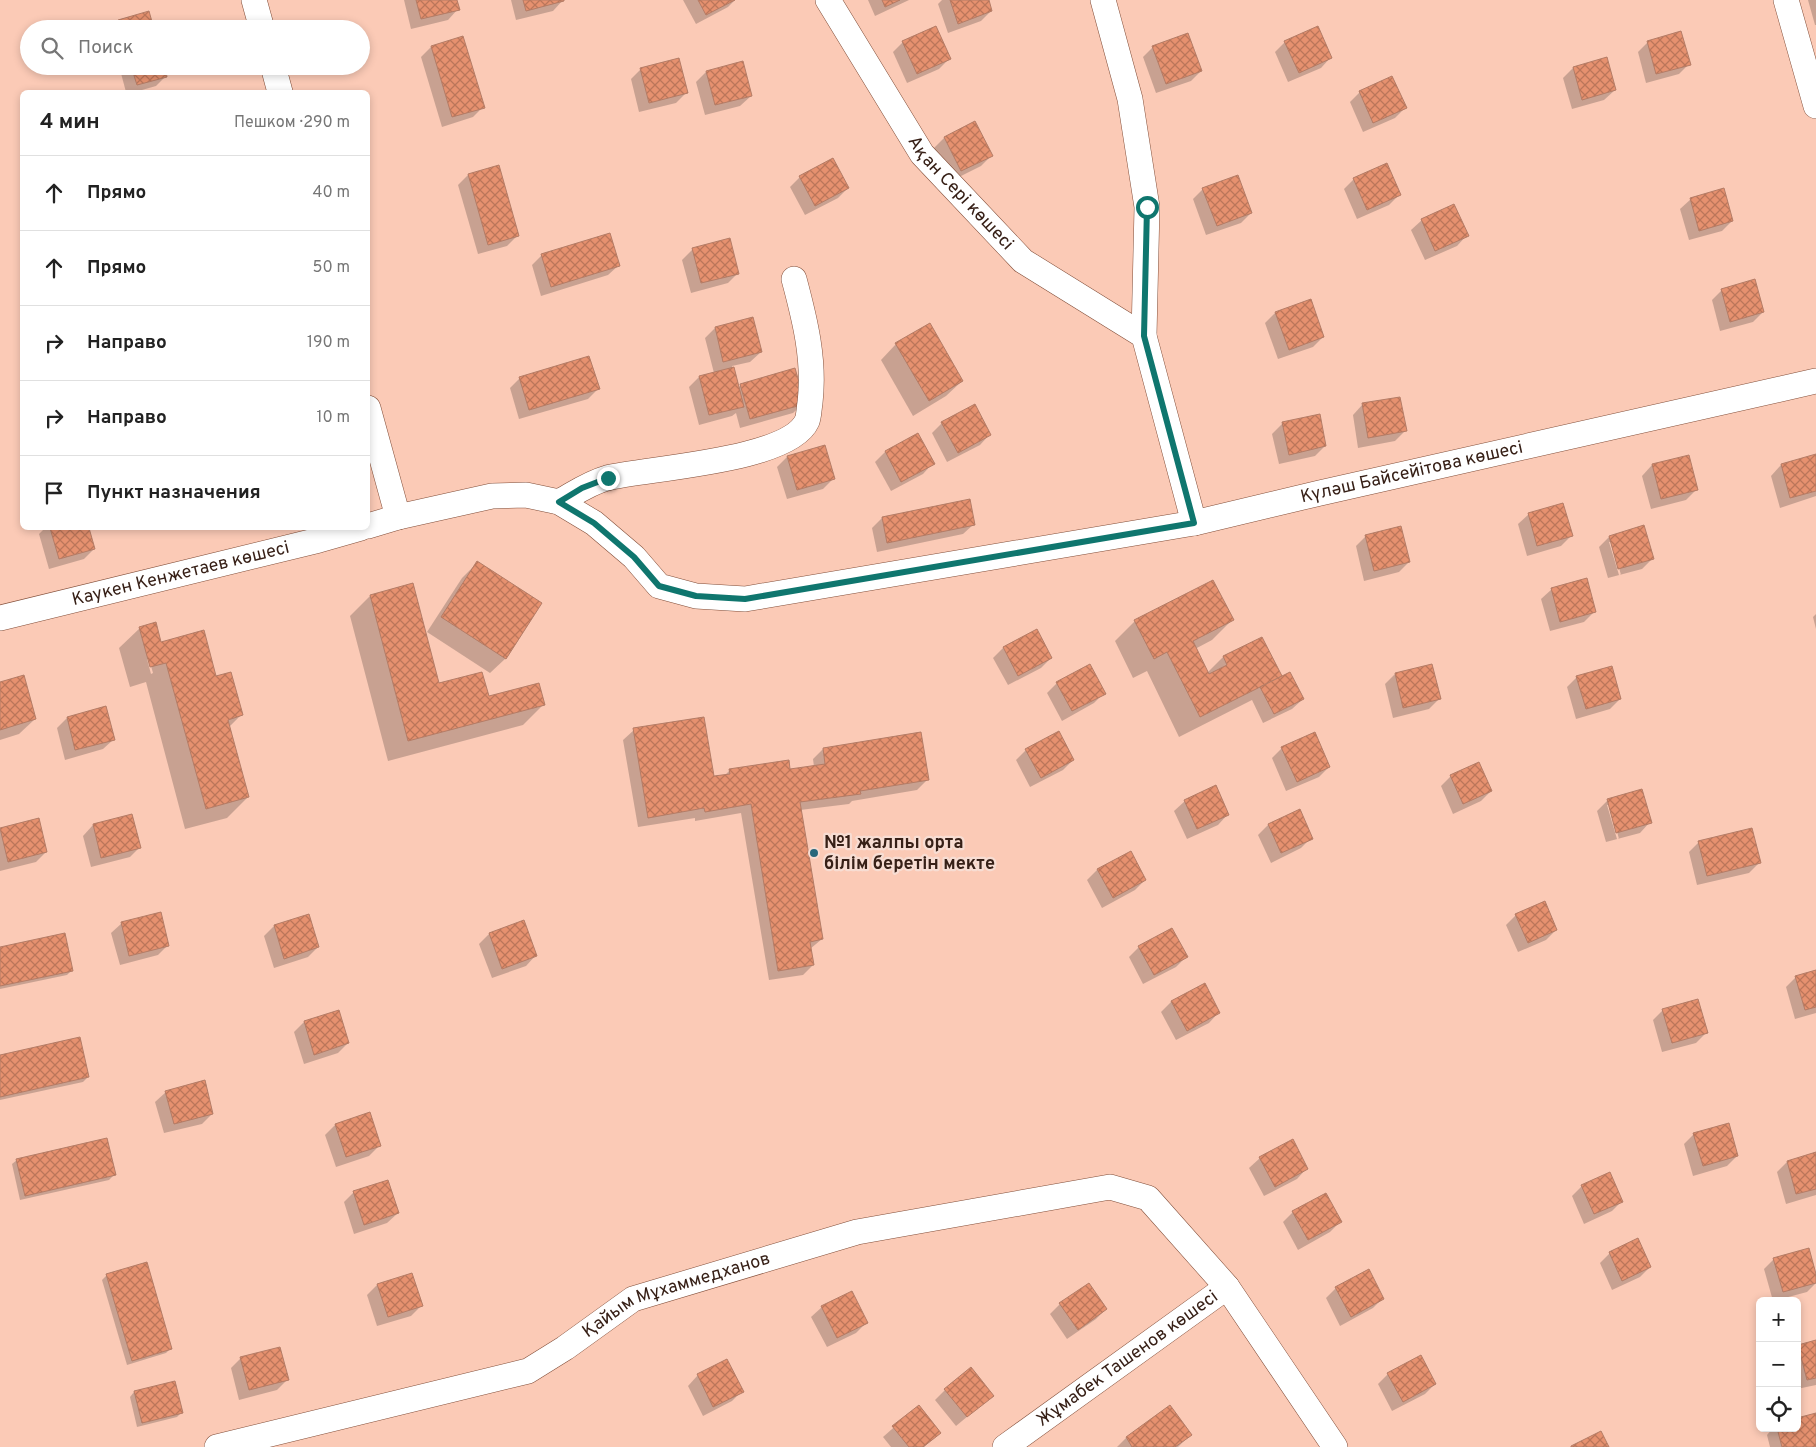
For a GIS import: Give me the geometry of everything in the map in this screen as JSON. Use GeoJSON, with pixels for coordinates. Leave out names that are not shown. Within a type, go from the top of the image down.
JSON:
{"type":"FeatureCollection","features":[{"type":"Feature","properties":{"kind":"street"},"geometry":{"type":"LineString","coordinates":[[254,0],[260,20]]}},
{"type":"Feature","properties":{"kind":"street","name":"Ақан Сері көшесі"},"geometry":{"type":"LineString","coordinates":[[828,0],[922,154],[1023,261],[1144,336]]}},
{"type":"Feature","properties":{"kind":"street"},"geometry":{"type":"LineString","coordinates":[[370,525],[398,517],[492,496],[526,496],[559,502],[594,523],[634,557],[659,586],[696,596],[745,599],[1194,523],[1144,336],[1147,207],[1130,100],[1103,0]]}},
{"type":"Feature","properties":{"kind":"street"},"geometry":{"type":"LineString","coordinates":[[1786,0],[1816,106]]}},
{"type":"Feature","properties":{"kind":"street"},"geometry":{"type":"LineString","coordinates":[[275,75],[279,90]]}},
{"type":"Feature","properties":{"kind":"street"},"geometry":{"type":"LineString","coordinates":[[559,502],[582,488],[608,478],[747,454],[784,441],[801,431],[808,420],[811,392],[811,359],[808,334],[794,279]]}},
{"type":"Feature","properties":{"kind":"street","name":"Күләш Байсейітова көшесі"},"geometry":{"type":"LineString","coordinates":[[1194,523],[1330,490],[1816,381]]}},
{"type":"Feature","properties":{"kind":"street"},"geometry":{"type":"LineString","coordinates":[[370,415],[398,517]]}},
{"type":"Feature","properties":{"kind":"street","name":"Каукен Кенжетаев көшесі"},"geometry":{"type":"LineString","coordinates":[[0,618],[354,530]]}},
{"type":"Feature","properties":{"kind":"street","name":"Қайым Мұхаммедханов"},"geometry":{"type":"LineString","coordinates":[[217,1447],[528,1372],[566,1348],[633,1299],[857,1232],[1110,1188],[1148,1198],[1227,1287]]}},
{"type":"Feature","properties":{"kind":"street"},"geometry":{"type":"LineString","coordinates":[[1227,1287],[1335,1447]]}},
{"type":"Feature","properties":{"kind":"street","name":"Жұмабек Ташенов көшесі"},"geometry":{"type":"LineString","coordinates":[[1005,1447],[1227,1287]]}},
{"type":"Feature","properties":{"kind":"building"},"geometry":{"type":"Polygon","coordinates":[[[416,0],[457,0],[460,10],[421,19],[416,0]]]}},
{"type":"Feature","properties":{"kind":"building"},"geometry":{"type":"Polygon","coordinates":[[[523,0],[564,0],[564,1],[526,11],[523,0]]]}},
{"type":"Feature","properties":{"kind":"building"},"geometry":{"type":"Polygon","coordinates":[[[698,0],[735,0],[706,15],[698,0]]]}},
{"type":"Feature","properties":{"kind":"building"},"geometry":{"type":"Polygon","coordinates":[[[882,0],[900,0],[885,7],[882,0]]]}},
{"type":"Feature","properties":{"kind":"building"},"geometry":{"type":"Polygon","coordinates":[[[950,0],[989,0],[992,11],[958,24],[950,0]]]}},
{"type":"Feature","properties":{"kind":"building"},"geometry":{"type":"Polygon","coordinates":[[[149,11],[152,20],[118,20],[149,11]]]}},
{"type":"Feature","properties":{"kind":"building"},"geometry":{"type":"Polygon","coordinates":[[[936,26],[951,59],[917,74],[902,41],[936,26]]]}},
{"type":"Feature","properties":{"kind":"building"},"geometry":{"type":"Polygon","coordinates":[[[1318,26],[1332,58],[1299,73],[1284,41],[1318,26]]]}},
{"type":"Feature","properties":{"kind":"building"},"geometry":{"type":"Polygon","coordinates":[[[1681,31],[1691,65],[1656,74],[1647,41],[1681,31]]]}},
{"type":"Feature","properties":{"kind":"building"},"geometry":{"type":"Polygon","coordinates":[[[1188,33],[1202,71],[1166,84],[1152,46],[1188,33]]]}},
{"type":"Feature","properties":{"kind":"building"},"geometry":{"type":"Polygon","coordinates":[[[463,36],[485,108],[452,117],[431,46],[463,36]]]}},
{"type":"Feature","properties":{"kind":"building"},"geometry":{"type":"Polygon","coordinates":[[[1607,57],[1616,90],[1582,100],[1573,67],[1607,57]]]}},
{"type":"Feature","properties":{"kind":"building"},"geometry":{"type":"Polygon","coordinates":[[[679,58],[688,93],[649,103],[640,68],[679,58]]]}},
{"type":"Feature","properties":{"kind":"building"},"geometry":{"type":"Polygon","coordinates":[[[743,61],[752,96],[715,105],[706,71],[743,61]]]}},
{"type":"Feature","properties":{"kind":"building"},"geometry":{"type":"Polygon","coordinates":[[[134,75],[167,75],[167,77],[137,85],[134,75]]]}},
{"type":"Feature","properties":{"kind":"building"},"geometry":{"type":"Polygon","coordinates":[[[1392,76],[1407,108],[1373,123],[1359,91],[1392,76]]]}},
{"type":"Feature","properties":{"kind":"building"},"geometry":{"type":"Polygon","coordinates":[[[975,121],[993,156],[961,171],[944,137],[975,121]]]}},
{"type":"Feature","properties":{"kind":"building"},"geometry":{"type":"Polygon","coordinates":[[[833,158],[849,188],[815,206],[799,176],[833,158]]]}},
{"type":"Feature","properties":{"kind":"building"},"geometry":{"type":"Polygon","coordinates":[[[1387,163],[1401,195],[1367,210],[1353,178],[1387,163]]]}},
{"type":"Feature","properties":{"kind":"building"},"geometry":{"type":"Polygon","coordinates":[[[499,165],[519,236],[488,245],[468,174],[499,165]]]}},
{"type":"Feature","properties":{"kind":"building"},"geometry":{"type":"Polygon","coordinates":[[[1238,175],[1252,213],[1217,226],[1202,188],[1238,175]]]}},
{"type":"Feature","properties":{"kind":"building"},"geometry":{"type":"Polygon","coordinates":[[[1724,188],[1733,221],[1699,231],[1690,198],[1724,188]]]}},
{"type":"Feature","properties":{"kind":"building"},"geometry":{"type":"Polygon","coordinates":[[[1454,204],[1469,236],[1435,251],[1421,219],[1454,204]]]}},
{"type":"Feature","properties":{"kind":"building"},"geometry":{"type":"Polygon","coordinates":[[[610,233],[620,266],[551,287],[541,254],[610,233]]]}},
{"type":"Feature","properties":{"kind":"building"},"geometry":{"type":"Polygon","coordinates":[[[730,238],[739,274],[701,283],[692,248],[730,238]]]}},
{"type":"Feature","properties":{"kind":"building"},"geometry":{"type":"Polygon","coordinates":[[[1755,279],[1764,312],[1730,322],[1721,289],[1755,279]]]}},
{"type":"Feature","properties":{"kind":"building"},"geometry":{"type":"Polygon","coordinates":[[[1311,299],[1324,337],[1289,350],[1275,312],[1311,299]]]}},
{"type":"Feature","properties":{"kind":"building"},"geometry":{"type":"Polygon","coordinates":[[[753,317],[762,352],[723,362],[715,327],[753,317]]]}},
{"type":"Feature","properties":{"kind":"building"},"geometry":{"type":"Polygon","coordinates":[[[930,323],[963,381],[929,401],[895,343],[930,323]]]}},
{"type":"Feature","properties":{"kind":"building"},"geometry":{"type":"Polygon","coordinates":[[[589,356],[600,389],[529,410],[519,377],[589,356]]]}},
{"type":"Feature","properties":{"kind":"building"},"geometry":{"type":"Polygon","coordinates":[[[734,367],[744,407],[709,415],[699,376],[734,367]]]}},
{"type":"Feature","properties":{"kind":"building"},"geometry":{"type":"Polygon","coordinates":[[[795,368],[805,404],[750,419],[740,384],[795,368]]]}},
{"type":"Feature","properties":{"kind":"building"},"geometry":{"type":"Polygon","coordinates":[[[1400,397],[1407,431],[1368,438],[1362,403],[1400,397]]]}},
{"type":"Feature","properties":{"kind":"building"},"geometry":{"type":"Polygon","coordinates":[[[975,404],[991,435],[958,453],[941,422],[975,404]]]}},
{"type":"Feature","properties":{"kind":"building"},"geometry":{"type":"Polygon","coordinates":[[[1320,414],[1326,446],[1289,455],[1282,422],[1320,414]]]}},
{"type":"Feature","properties":{"kind":"building"},"geometry":{"type":"Polygon","coordinates":[[[918,433],[935,464],[901,482],[885,451],[918,433]]]}},
{"type":"Feature","properties":{"kind":"building"},"geometry":{"type":"Polygon","coordinates":[[[825,445],[835,479],[797,490],[787,456],[825,445]]]}},
{"type":"Feature","properties":{"kind":"building"},"geometry":{"type":"Polygon","coordinates":[[[1816,454],[1816,491],[1790,498],[1781,464],[1816,454]]]}},
{"type":"Feature","properties":{"kind":"building"},"geometry":{"type":"Polygon","coordinates":[[[1689,455],[1698,490],[1661,499],[1652,464],[1689,455]]]}},
{"type":"Feature","properties":{"kind":"building"},"geometry":{"type":"Polygon","coordinates":[[[970,499],[975,525],[887,543],[882,517],[970,499]]]}},
{"type":"Feature","properties":{"kind":"building"},"geometry":{"type":"Polygon","coordinates":[[[1563,503],[1573,536],[1537,546],[1528,513],[1563,503]]]}},
{"type":"Feature","properties":{"kind":"building"},"geometry":{"type":"Polygon","coordinates":[[[1644,525],[1654,559],[1618,569],[1609,536],[1644,525]]]}},
{"type":"Feature","properties":{"kind":"building"},"geometry":{"type":"Polygon","coordinates":[[[1401,526],[1410,562],[1374,571],[1365,535],[1401,526]]]}},
{"type":"Feature","properties":{"kind":"building"},"geometry":{"type":"Polygon","coordinates":[[[51,530],[90,530],[95,549],[59,559],[51,530]]]}},
{"type":"Feature","properties":{"kind":"building"},"geometry":{"type":"Polygon","coordinates":[[[477,561],[542,603],[506,659],[441,617],[477,561]]]}},
{"type":"Feature","properties":{"kind":"building"},"geometry":{"type":"Polygon","coordinates":[[[1587,578],[1596,612],[1560,622],[1551,588],[1587,578]]]}},
{"type":"Feature","properties":{"kind":"building"},"geometry":{"type":"Polygon","coordinates":[[[1213,580],[1234,620],[1193,641],[1209,674],[1227,665],[1223,656],[1262,637],[1282,676],[1200,717],[1167,652],[1154,659],[1134,620],[1213,580]]]}},
{"type":"Feature","properties":{"kind":"building"},"geometry":{"type":"Polygon","coordinates":[[[413,583],[439,683],[482,672],[489,696],[539,683],[545,705],[408,741],[370,595],[413,583]]]}},
{"type":"Feature","properties":{"kind":"building"},"geometry":{"type":"Polygon","coordinates":[[[156,622],[161,642],[204,630],[216,676],[231,672],[243,715],[228,720],[249,797],[206,809],[166,663],[150,667],[139,627],[156,622]]]}},
{"type":"Feature","properties":{"kind":"building"},"geometry":{"type":"Polygon","coordinates":[[[1037,629],[1052,658],[1018,676],[1003,647],[1037,629]]]}},
{"type":"Feature","properties":{"kind":"building"},"geometry":{"type":"Polygon","coordinates":[[[1090,664],[1106,694],[1072,711],[1056,682],[1090,664]]]}},
{"type":"Feature","properties":{"kind":"building"},"geometry":{"type":"Polygon","coordinates":[[[1432,664],[1441,699],[1403,708],[1395,673],[1432,664]]]}},
{"type":"Feature","properties":{"kind":"building"},"geometry":{"type":"Polygon","coordinates":[[[1612,666],[1621,699],[1586,709],[1576,676],[1612,666]]]}},
{"type":"Feature","properties":{"kind":"building"},"geometry":{"type":"Polygon","coordinates":[[[1290,672],[1304,699],[1274,714],[1260,687],[1290,672]]]}},
{"type":"Feature","properties":{"kind":"building"},"geometry":{"type":"Polygon","coordinates":[[[24,675],[36,719],[0,730],[0,682],[24,675]]]}},
{"type":"Feature","properties":{"kind":"building"},"geometry":{"type":"Polygon","coordinates":[[[106,706],[115,740],[75,750],[67,717],[106,706]]]}},
{"type":"Feature","properties":{"kind":"building"},"geometry":{"type":"Polygon","coordinates":[[[704,717],[714,776],[730,774],[729,769],[789,760],[790,769],[825,764],[823,748],[921,732],[929,780],[860,791],[861,794],[800,802],[823,939],[810,942],[814,965],[778,971],[751,804],[705,812],[704,808],[648,818],[633,728],[704,717]]]}},
{"type":"Feature","properties":{"kind":"building"},"geometry":{"type":"Polygon","coordinates":[[[1059,731],[1074,760],[1041,778],[1025,749],[1059,731]]]}},
{"type":"Feature","properties":{"kind":"building"},"geometry":{"type":"Polygon","coordinates":[[[1315,732],[1330,767],[1297,782],[1281,747],[1315,732]]]}},
{"type":"Feature","properties":{"kind":"building"},"geometry":{"type":"Polygon","coordinates":[[[1479,762],[1492,791],[1463,804],[1450,775],[1479,762]]]}},
{"type":"Feature","properties":{"kind":"building"},"geometry":{"type":"Polygon","coordinates":[[[1216,785],[1229,815],[1197,829],[1184,800],[1216,785]]]}},
{"type":"Feature","properties":{"kind":"building"},"geometry":{"type":"Polygon","coordinates":[[[1642,789],[1652,823],[1616,833],[1607,799],[1642,789]]]}},
{"type":"Feature","properties":{"kind":"building"},"geometry":{"type":"Polygon","coordinates":[[[1300,809],[1313,839],[1281,853],[1268,824],[1300,809]]]}},
{"type":"Feature","properties":{"kind":"building"},"geometry":{"type":"Polygon","coordinates":[[[132,814],[141,848],[101,858],[93,824],[132,814]]]}},
{"type":"Feature","properties":{"kind":"building"},"geometry":{"type":"Polygon","coordinates":[[[39,818],[47,852],[8,862],[0,828],[39,818]]]}},
{"type":"Feature","properties":{"kind":"building"},"geometry":{"type":"Polygon","coordinates":[[[1752,828],[1761,863],[1707,876],[1698,841],[1752,828]]]}},
{"type":"Feature","properties":{"kind":"building"},"geometry":{"type":"Polygon","coordinates":[[[1131,851],[1146,880],[1113,898],[1097,869],[1131,851]]]}},
{"type":"Feature","properties":{"kind":"building"},"geometry":{"type":"Polygon","coordinates":[[[1545,901],[1557,930],[1528,943],[1515,914],[1545,901]]]}},
{"type":"Feature","properties":{"kind":"building"},"geometry":{"type":"Polygon","coordinates":[[[161,912],[169,946],[129,956],[121,922],[161,912]]]}},
{"type":"Feature","properties":{"kind":"building"},"geometry":{"type":"Polygon","coordinates":[[[309,914],[319,947],[284,959],[274,925],[309,914]]]}},
{"type":"Feature","properties":{"kind":"building"},"geometry":{"type":"Polygon","coordinates":[[[524,920],[537,956],[502,969],[489,933],[524,920]]]}},
{"type":"Feature","properties":{"kind":"building"},"geometry":{"type":"Polygon","coordinates":[[[1172,928],[1188,957],[1154,975],[1138,946],[1172,928]]]}},
{"type":"Feature","properties":{"kind":"building"},"geometry":{"type":"Polygon","coordinates":[[[65,933],[73,971],[0,986],[0,947],[65,933]]]}},
{"type":"Feature","properties":{"kind":"building"},"geometry":{"type":"Polygon","coordinates":[[[1816,970],[1816,1007],[1805,1010],[1795,976],[1816,970]]]}},
{"type":"Feature","properties":{"kind":"building"},"geometry":{"type":"Polygon","coordinates":[[[1205,983],[1220,1013],[1187,1031],[1171,1001],[1205,983]]]}},
{"type":"Feature","properties":{"kind":"building"},"geometry":{"type":"Polygon","coordinates":[[[1698,999],[1708,1033],[1672,1043],[1662,1009],[1698,999]]]}},
{"type":"Feature","properties":{"kind":"building"},"geometry":{"type":"Polygon","coordinates":[[[339,1010],[349,1043],[314,1055],[304,1021],[339,1010]]]}},
{"type":"Feature","properties":{"kind":"building"},"geometry":{"type":"Polygon","coordinates":[[[80,1037],[89,1077],[0,1097],[0,1055],[80,1037]]]}},
{"type":"Feature","properties":{"kind":"building"},"geometry":{"type":"Polygon","coordinates":[[[205,1080],[213,1114],[174,1124],[165,1091],[205,1080]]]}},
{"type":"Feature","properties":{"kind":"building"},"geometry":{"type":"Polygon","coordinates":[[[370,1112],[381,1146],[346,1157],[335,1124],[370,1112]]]}},
{"type":"Feature","properties":{"kind":"building"},"geometry":{"type":"Polygon","coordinates":[[[1729,1123],[1738,1156],[1703,1166],[1693,1133],[1729,1123]]]}},
{"type":"Feature","properties":{"kind":"building"},"geometry":{"type":"Polygon","coordinates":[[[107,1138],[116,1175],[25,1196],[16,1159],[107,1138]]]}},
{"type":"Feature","properties":{"kind":"building"},"geometry":{"type":"Polygon","coordinates":[[[1293,1139],[1308,1169],[1275,1187],[1259,1157],[1293,1139]]]}},
{"type":"Feature","properties":{"kind":"building"},"geometry":{"type":"Polygon","coordinates":[[[1816,1152],[1816,1189],[1796,1194],[1787,1161],[1816,1152]]]}},
{"type":"Feature","properties":{"kind":"building"},"geometry":{"type":"Polygon","coordinates":[[[1610,1172],[1623,1202],[1594,1214],[1581,1185],[1610,1172]]]}},
{"type":"Feature","properties":{"kind":"building"},"geometry":{"type":"Polygon","coordinates":[[[388,1180],[399,1213],[364,1225],[353,1191],[388,1180]]]}},
{"type":"Feature","properties":{"kind":"building"},"geometry":{"type":"Polygon","coordinates":[[[1326,1193],[1342,1222],[1308,1240],[1292,1211],[1326,1193]]]}},
{"type":"Feature","properties":{"kind":"building"},"geometry":{"type":"Polygon","coordinates":[[[1638,1238],[1651,1267],[1622,1281],[1609,1252],[1638,1238]]]}},
{"type":"Feature","properties":{"kind":"building"},"geometry":{"type":"Polygon","coordinates":[[[1809,1248],[1816,1274],[1816,1283],[1783,1292],[1773,1258],[1809,1248]]]}},
{"type":"Feature","properties":{"kind":"building"},"geometry":{"type":"Polygon","coordinates":[[[147,1262],[172,1349],[132,1361],[106,1274],[147,1262]]]}},
{"type":"Feature","properties":{"kind":"building"},"geometry":{"type":"Polygon","coordinates":[[[1369,1269],[1384,1299],[1351,1317],[1335,1287],[1369,1269]]]}},
{"type":"Feature","properties":{"kind":"building"},"geometry":{"type":"Polygon","coordinates":[[[412,1273],[423,1306],[388,1317],[377,1284],[412,1273]]]}},
{"type":"Feature","properties":{"kind":"building"},"geometry":{"type":"Polygon","coordinates":[[[1089,1283],[1107,1309],[1078,1330],[1059,1303],[1089,1283]]]}},
{"type":"Feature","properties":{"kind":"building"},"geometry":{"type":"Polygon","coordinates":[[[852,1291],[868,1323],[837,1338],[821,1306],[852,1291]]]}},
{"type":"Feature","properties":{"kind":"building"},"geometry":{"type":"Polygon","coordinates":[[[1816,1340],[1816,1378],[1807,1380],[1801,1357],[1801,1344],[1816,1340]]]}},
{"type":"Feature","properties":{"kind":"building"},"geometry":{"type":"Polygon","coordinates":[[[280,1347],[289,1380],[249,1390],[240,1357],[280,1347]]]}},
{"type":"Feature","properties":{"kind":"building"},"geometry":{"type":"Polygon","coordinates":[[[1421,1355],[1436,1384],[1403,1402],[1387,1373],[1421,1355]]]}},
{"type":"Feature","properties":{"kind":"building"},"geometry":{"type":"Polygon","coordinates":[[[727,1359],[744,1392],[713,1407],[697,1374],[727,1359]]]}},
{"type":"Feature","properties":{"kind":"building"},"geometry":{"type":"Polygon","coordinates":[[[971,1367],[994,1396],[967,1417],[944,1389],[971,1367]]]}},
{"type":"Feature","properties":{"kind":"building"},"geometry":{"type":"Polygon","coordinates":[[[175,1381],[183,1413],[142,1423],[134,1391],[175,1381]]]}},
{"type":"Feature","properties":{"kind":"building"},"geometry":{"type":"Polygon","coordinates":[[[919,1405],[941,1433],[923,1447],[909,1447],[892,1426],[919,1405]]]}},
{"type":"Feature","properties":{"kind":"building"},"geometry":{"type":"Polygon","coordinates":[[[1170,1405],[1192,1435],[1175,1447],[1132,1447],[1126,1437],[1170,1405]]]}},
{"type":"Feature","properties":{"kind":"building"},"geometry":{"type":"Polygon","coordinates":[[[1816,1413],[1816,1447],[1782,1447],[1778,1432],[1801,1432],[1801,1417],[1816,1413]]]}},
{"type":"Feature","properties":{"kind":"building"},"geometry":{"type":"Polygon","coordinates":[[[1601,1431],[1609,1447],[1571,1447],[1571,1446],[1601,1431]]]}},
{"type":"Feature","properties":{"kind":"place","name":"№1 жалпы орта білім беретін мекте"},"geometry":{"type":"Point","coordinates":[814,853]}},
{"type":"Feature","properties":{"kind":"route"},"geometry":{"type":"LineString","coordinates":[[608,478],[582,488],[559,502],[594,523],[634,557],[659,586],[696,596],[745,599],[1194,523],[1144,336],[1147,207]]}}]}
